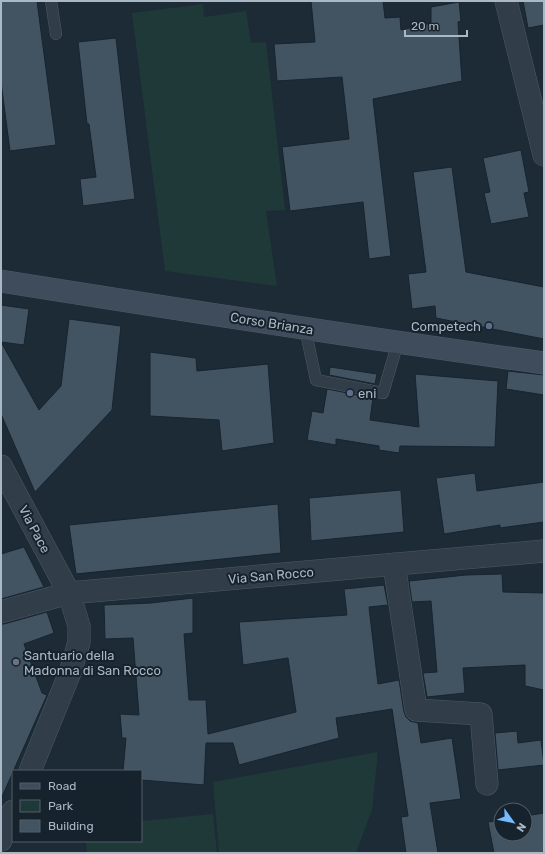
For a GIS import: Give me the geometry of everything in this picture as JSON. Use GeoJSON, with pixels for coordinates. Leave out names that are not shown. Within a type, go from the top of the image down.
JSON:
{"type":"FeatureCollection","features":[{"type":"Feature","properties":{"kind":"main road","name":"Corso Brianza"},"geometry":{"type":"LineString","coordinates":[[1,281],[544,363]]}},
{"type":"Feature","properties":{"kind":"street"},"geometry":{"type":"LineString","coordinates":[[506,1],[544,155]]}},
{"type":"Feature","properties":{"kind":"street","name":"Via Pace"},"geometry":{"type":"LineString","coordinates":[[1,466],[69,593],[79,626],[79,642],[71,670],[30,770]]}},
{"type":"Feature","properties":{"kind":"street","name":"Via San Rocco"},"geometry":{"type":"LineString","coordinates":[[1,612],[69,593],[544,551]]}},
{"type":"Feature","properties":{"kind":"street"},"geometry":{"type":"LineString","coordinates":[[394,564],[416,710],[481,714],[487,784]]}},
{"type":"Feature","properties":{"kind":"street"},"geometry":{"type":"LineString","coordinates":[[1,840],[12,813]]}},
{"type":"Feature","properties":{"kind":"lane"},"geometry":{"type":"LineString","coordinates":[[51,1],[56,34]]}},
{"type":"Feature","properties":{"kind":"lane"},"geometry":{"type":"LineString","coordinates":[[305,328],[316,380],[383,393],[398,342]]}},
{"type":"Feature","properties":{"kind":"green space"},"geometry":{"type":"Polygon","coordinates":[[[203,4],[204,17],[246,11],[251,43],[266,42],[285,210],[266,211],[277,286],[165,271],[132,13],[203,4]]]}},
{"type":"Feature","properties":{"kind":"green space"},"geometry":{"type":"Polygon","coordinates":[[[377,752],[372,810],[356,853],[219,853],[213,782],[377,752]]]}},
{"type":"Feature","properties":{"kind":"green space"},"geometry":{"type":"Polygon","coordinates":[[[213,814],[217,853],[87,853],[86,842],[142,842],[142,821],[213,814]]]}},
{"type":"Feature","properties":{"kind":"building"},"geometry":{"type":"Polygon","coordinates":[[[1,1],[37,1],[56,145],[10,151],[1,82],[1,1]]]}},
{"type":"Feature","properties":{"kind":"building"},"geometry":{"type":"Polygon","coordinates":[[[311,1],[383,1],[385,18],[400,17],[401,30],[431,23],[431,7],[459,2],[461,21],[458,22],[462,81],[373,99],[391,256],[369,259],[363,202],[290,211],[282,147],[349,139],[342,77],[277,81],[274,44],[315,42],[311,1]]]}},
{"type":"Feature","properties":{"kind":"building"},"geometry":{"type":"Polygon","coordinates":[[[523,1],[544,1],[544,25],[528,28],[523,1]]]}},
{"type":"Feature","properties":{"kind":"building"},"geometry":{"type":"Polygon","coordinates":[[[116,38],[135,199],[83,206],[80,179],[96,177],[89,124],[87,124],[78,42],[116,38]]]}},
{"type":"Feature","properties":{"kind":"building"},"geometry":{"type":"Polygon","coordinates":[[[521,150],[529,192],[524,193],[529,217],[491,224],[484,193],[490,192],[483,158],[521,150]]]}},
{"type":"Feature","properties":{"kind":"building"},"geometry":{"type":"Polygon","coordinates":[[[452,167],[466,272],[544,287],[544,339],[436,318],[435,306],[412,309],[408,274],[426,272],[413,172],[452,167]]]}},
{"type":"Feature","properties":{"kind":"building"},"geometry":{"type":"Polygon","coordinates":[[[1,305],[29,309],[24,345],[1,342],[1,305]]]}},
{"type":"Feature","properties":{"kind":"building"},"geometry":{"type":"Polygon","coordinates":[[[69,319],[121,326],[112,410],[35,492],[1,414],[1,342],[39,410],[61,386],[69,319]]]}},
{"type":"Feature","properties":{"kind":"building"},"geometry":{"type":"Polygon","coordinates":[[[150,352],[196,358],[197,371],[268,364],[274,443],[222,451],[219,420],[150,416],[150,352]]]}},
{"type":"Feature","properties":{"kind":"building"},"geometry":{"type":"Polygon","coordinates":[[[330,367],[377,374],[375,384],[329,375],[330,367]]]}},
{"type":"Feature","properties":{"kind":"building"},"geometry":{"type":"Polygon","coordinates":[[[508,371],[544,375],[544,395],[506,389],[508,371]]]}},
{"type":"Feature","properties":{"kind":"building"},"geometry":{"type":"Polygon","coordinates":[[[415,374],[498,381],[495,447],[400,446],[399,453],[379,450],[379,446],[336,439],[336,445],[307,440],[312,411],[323,413],[327,389],[373,398],[370,420],[419,427],[415,374]]]}},
{"type":"Feature","properties":{"kind":"building"},"geometry":{"type":"Polygon","coordinates":[[[475,473],[477,491],[544,482],[544,522],[500,528],[500,525],[444,534],[436,478],[475,473]]]}},
{"type":"Feature","properties":{"kind":"building"},"geometry":{"type":"Polygon","coordinates":[[[401,490],[404,532],[311,541],[309,498],[401,490]]]}},
{"type":"Feature","properties":{"kind":"building"},"geometry":{"type":"Polygon","coordinates":[[[278,504],[281,553],[76,574],[69,525],[278,504]]]}},
{"type":"Feature","properties":{"kind":"building"},"geometry":{"type":"Polygon","coordinates":[[[24,547],[44,587],[1,599],[1,554],[24,547]]]}},
{"type":"Feature","properties":{"kind":"building"},"geometry":{"type":"Polygon","coordinates":[[[502,574],[503,592],[544,593],[544,690],[525,686],[525,665],[463,668],[465,693],[427,697],[423,673],[437,672],[431,601],[412,602],[409,581],[466,575],[502,574]]]}},
{"type":"Feature","properties":{"kind":"building"},"geometry":{"type":"Polygon","coordinates":[[[384,585],[388,605],[369,607],[378,684],[399,680],[404,712],[410,721],[418,723],[421,743],[452,738],[461,799],[430,803],[438,853],[406,853],[401,817],[408,816],[392,709],[336,718],[339,738],[239,765],[233,743],[206,743],[204,785],[142,780],[142,770],[123,770],[126,738],[122,738],[120,714],[139,715],[133,638],[105,639],[104,605],[151,603],[193,598],[193,633],[184,634],[189,700],[206,700],[208,734],[296,712],[288,658],[243,665],[239,622],[347,615],[344,589],[384,585]]]}},
{"type":"Feature","properties":{"kind":"building"},"geometry":{"type":"Polygon","coordinates":[[[47,612],[54,633],[24,644],[42,693],[47,695],[14,770],[12,770],[12,774],[1,799],[1,624],[47,612]]]}},
{"type":"Feature","properties":{"kind":"building"},"geometry":{"type":"Polygon","coordinates":[[[517,731],[518,743],[541,740],[544,765],[498,770],[495,733],[517,731]]]}},
{"type":"Feature","properties":{"kind":"building"},"geometry":{"type":"Polygon","coordinates":[[[544,813],[544,852],[494,853],[488,822],[493,821],[493,842],[533,842],[533,815],[544,813]]]}},
{"type":"Feature","properties":{"kind":"place","name":"Competech"},"geometry":{"type":"Point","coordinates":[489,326]}},
{"type":"Feature","properties":{"kind":"place","name":"eni"},"geometry":{"type":"Point","coordinates":[350,393]}},
{"type":"Feature","properties":{"kind":"place","name":"Santuario della Madonna di San Rocco"},"geometry":{"type":"Point","coordinates":[16,662]}}]}
